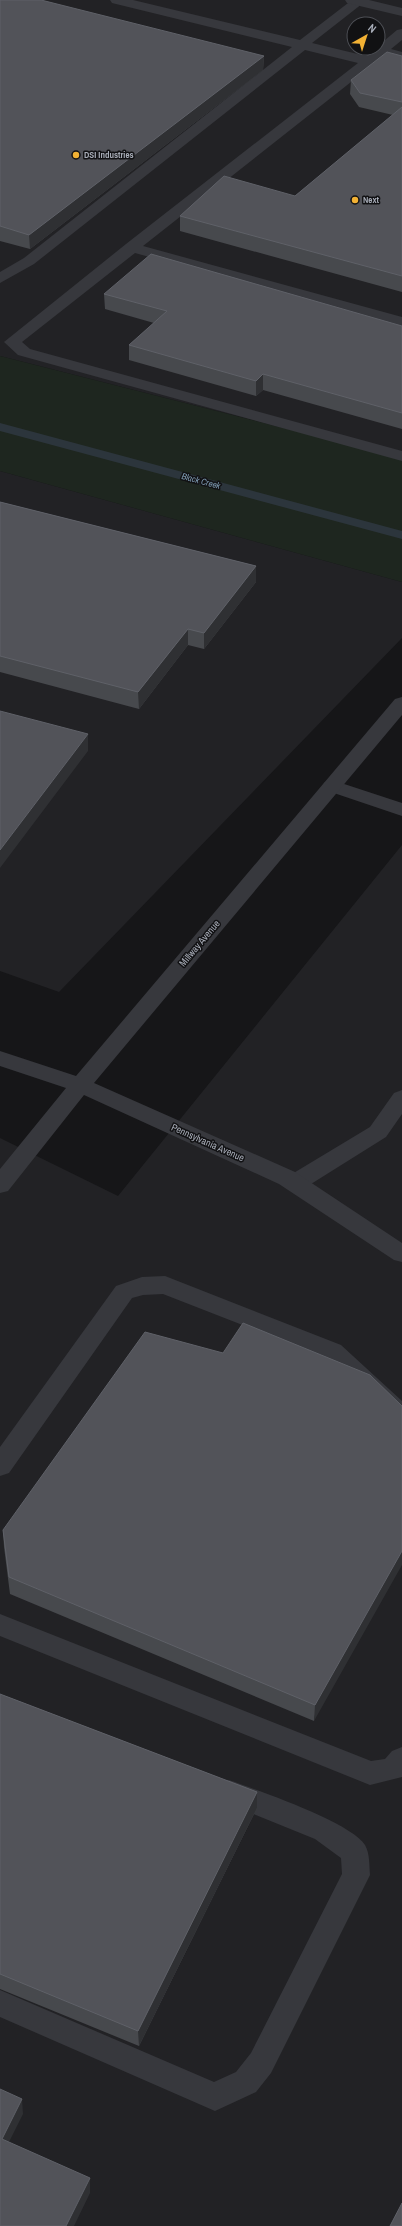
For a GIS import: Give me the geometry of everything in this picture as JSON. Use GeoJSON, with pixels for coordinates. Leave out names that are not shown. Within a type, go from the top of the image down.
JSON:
{"type":"FeatureCollection","features":[{"type":"Feature","properties":{"kind":"street"},"geometry":{"type":"LineString","coordinates":[[117,0],[368,61]]}},
{"type":"Feature","properties":{"kind":"street"},"geometry":{"type":"LineString","coordinates":[[0,278],[29,262],[237,98],[357,0],[402,12]]}},
{"type":"Feature","properties":{"kind":"street"},"geometry":{"type":"LineString","coordinates":[[386,47],[402,33]]}},
{"type":"Feature","properties":{"kind":"street"},"geometry":{"type":"LineString","coordinates":[[386,52],[402,56]]}},
{"type":"Feature","properties":{"kind":"street"},"geometry":{"type":"LineString","coordinates":[[374,56],[12,342],[24,352],[402,456]]}},
{"type":"Feature","properties":{"kind":"street"},"geometry":{"type":"LineString","coordinates":[[131,247],[402,322]]}},
{"type":"Feature","properties":{"kind":"street","name":"Millway Avenue"},"geometry":{"type":"LineString","coordinates":[[0,1185],[80,1084],[402,703]]}},
{"type":"Feature","properties":{"kind":"street"},"geometry":{"type":"LineString","coordinates":[[332,786],[402,810]]}},
{"type":"Feature","properties":{"kind":"street","name":"Pennsylvania Avenue"},"geometry":{"type":"LineString","coordinates":[[0,1058],[80,1084],[287,1178],[402,1254]]}},
{"type":"Feature","properties":{"kind":"street"},"geometry":{"type":"LineString","coordinates":[[295,1183],[378,1132],[402,1098]]}},
{"type":"Feature","properties":{"kind":"street"},"geometry":{"type":"LineString","coordinates":[[0,1466],[124,1292],[142,1286],[165,1285],[333,1351],[402,1416]]}},
{"type":"Feature","properties":{"kind":"street"},"geometry":{"type":"LineString","coordinates":[[0,1625],[370,1774],[393,1769],[402,1759]]}},
{"type":"Feature","properties":{"kind":"street"},"geometry":{"type":"LineString","coordinates":[[0,2003],[215,2097],[246,2082],[261,2063],[356,1875],[354,1852],[326,1830],[207,1783]]}},
{"type":"Feature","properties":{"kind":"shaded area"},"geometry":{"type":"Polygon","coordinates":[[[0,0],[402,0],[402,458],[0,356],[0,0]]]}},
{"type":"Feature","properties":{"kind":"shaded area"},"geometry":{"type":"Polygon","coordinates":[[[0,356],[402,458],[402,582],[0,471],[0,356]]]}},
{"type":"Feature","properties":{"kind":"shaded area"},"geometry":{"type":"Polygon","coordinates":[[[0,471],[402,582],[402,638],[59,992],[0,971],[0,471]]]}},
{"type":"Feature","properties":{"kind":"shaded area"},"geometry":{"type":"Polygon","coordinates":[[[402,845],[402,2226],[0,2226],[0,1138],[118,1196],[402,845]]]}},
{"type":"Feature","properties":{"kind":"building","name":"DSI Industries"},"geometry":{"type":"Polygon","coordinates":[[[0,0],[41,0],[264,56],[29,235],[0,226],[0,0]]]}},
{"type":"Feature","properties":{"kind":"building"},"geometry":{"type":"Polygon","coordinates":[[[386,53],[402,56],[402,102],[360,93],[351,80],[382,56],[386,56],[386,53]]]}},
{"type":"Feature","properties":{"kind":"building","name":"Next"},"geometry":{"type":"Polygon","coordinates":[[[402,107],[402,276],[180,216],[224,176],[295,196],[402,107]]]}},
{"type":"Feature","properties":{"kind":"building"},"geometry":{"type":"Polygon","coordinates":[[[151,254],[402,326],[402,413],[263,374],[256,381],[129,345],[167,311],[104,294],[151,254]]]}},
{"type":"Feature","properties":{"kind":"building"},"geometry":{"type":"Polygon","coordinates":[[[0,502],[256,566],[204,633],[188,629],[138,692],[0,656],[0,502]]]}},
{"type":"Feature","properties":{"kind":"building"},"geometry":{"type":"Polygon","coordinates":[[[0,711],[88,734],[0,850],[0,711]]]}},
{"type":"Feature","properties":{"kind":"building"},"geometry":{"type":"Polygon","coordinates":[[[243,1323],[370,1375],[402,1406],[402,1551],[315,1705],[9,1577],[3,1530],[145,1332],[223,1353],[243,1323]]]}},
{"type":"Feature","properties":{"kind":"building"},"geometry":{"type":"Polygon","coordinates":[[[0,1694],[257,1792],[138,2031],[0,1974],[0,1694]]]}},
{"type":"Feature","properties":{"kind":"building"},"geometry":{"type":"Polygon","coordinates":[[[0,2089],[22,2099],[2,2139],[90,2178],[66,2226],[0,2226],[0,2089]]]}},
{"type":"Feature","properties":{"kind":"building"},"geometry":{"type":"Polygon","coordinates":[[[402,2203],[402,2226],[390,2226],[402,2203]]]}},
{"type":"Feature","properties":{"kind":"waterway","name":"Black Creek"},"geometry":{"type":"LineString","coordinates":[[0,427],[402,535]]}},
{"type":"Feature","properties":{"kind":"place","name":"DSI Industries"},"geometry":{"type":"Point","coordinates":[76,155]}},
{"type":"Feature","properties":{"kind":"place","name":"Next"},"geometry":{"type":"Point","coordinates":[355,200]}}]}
